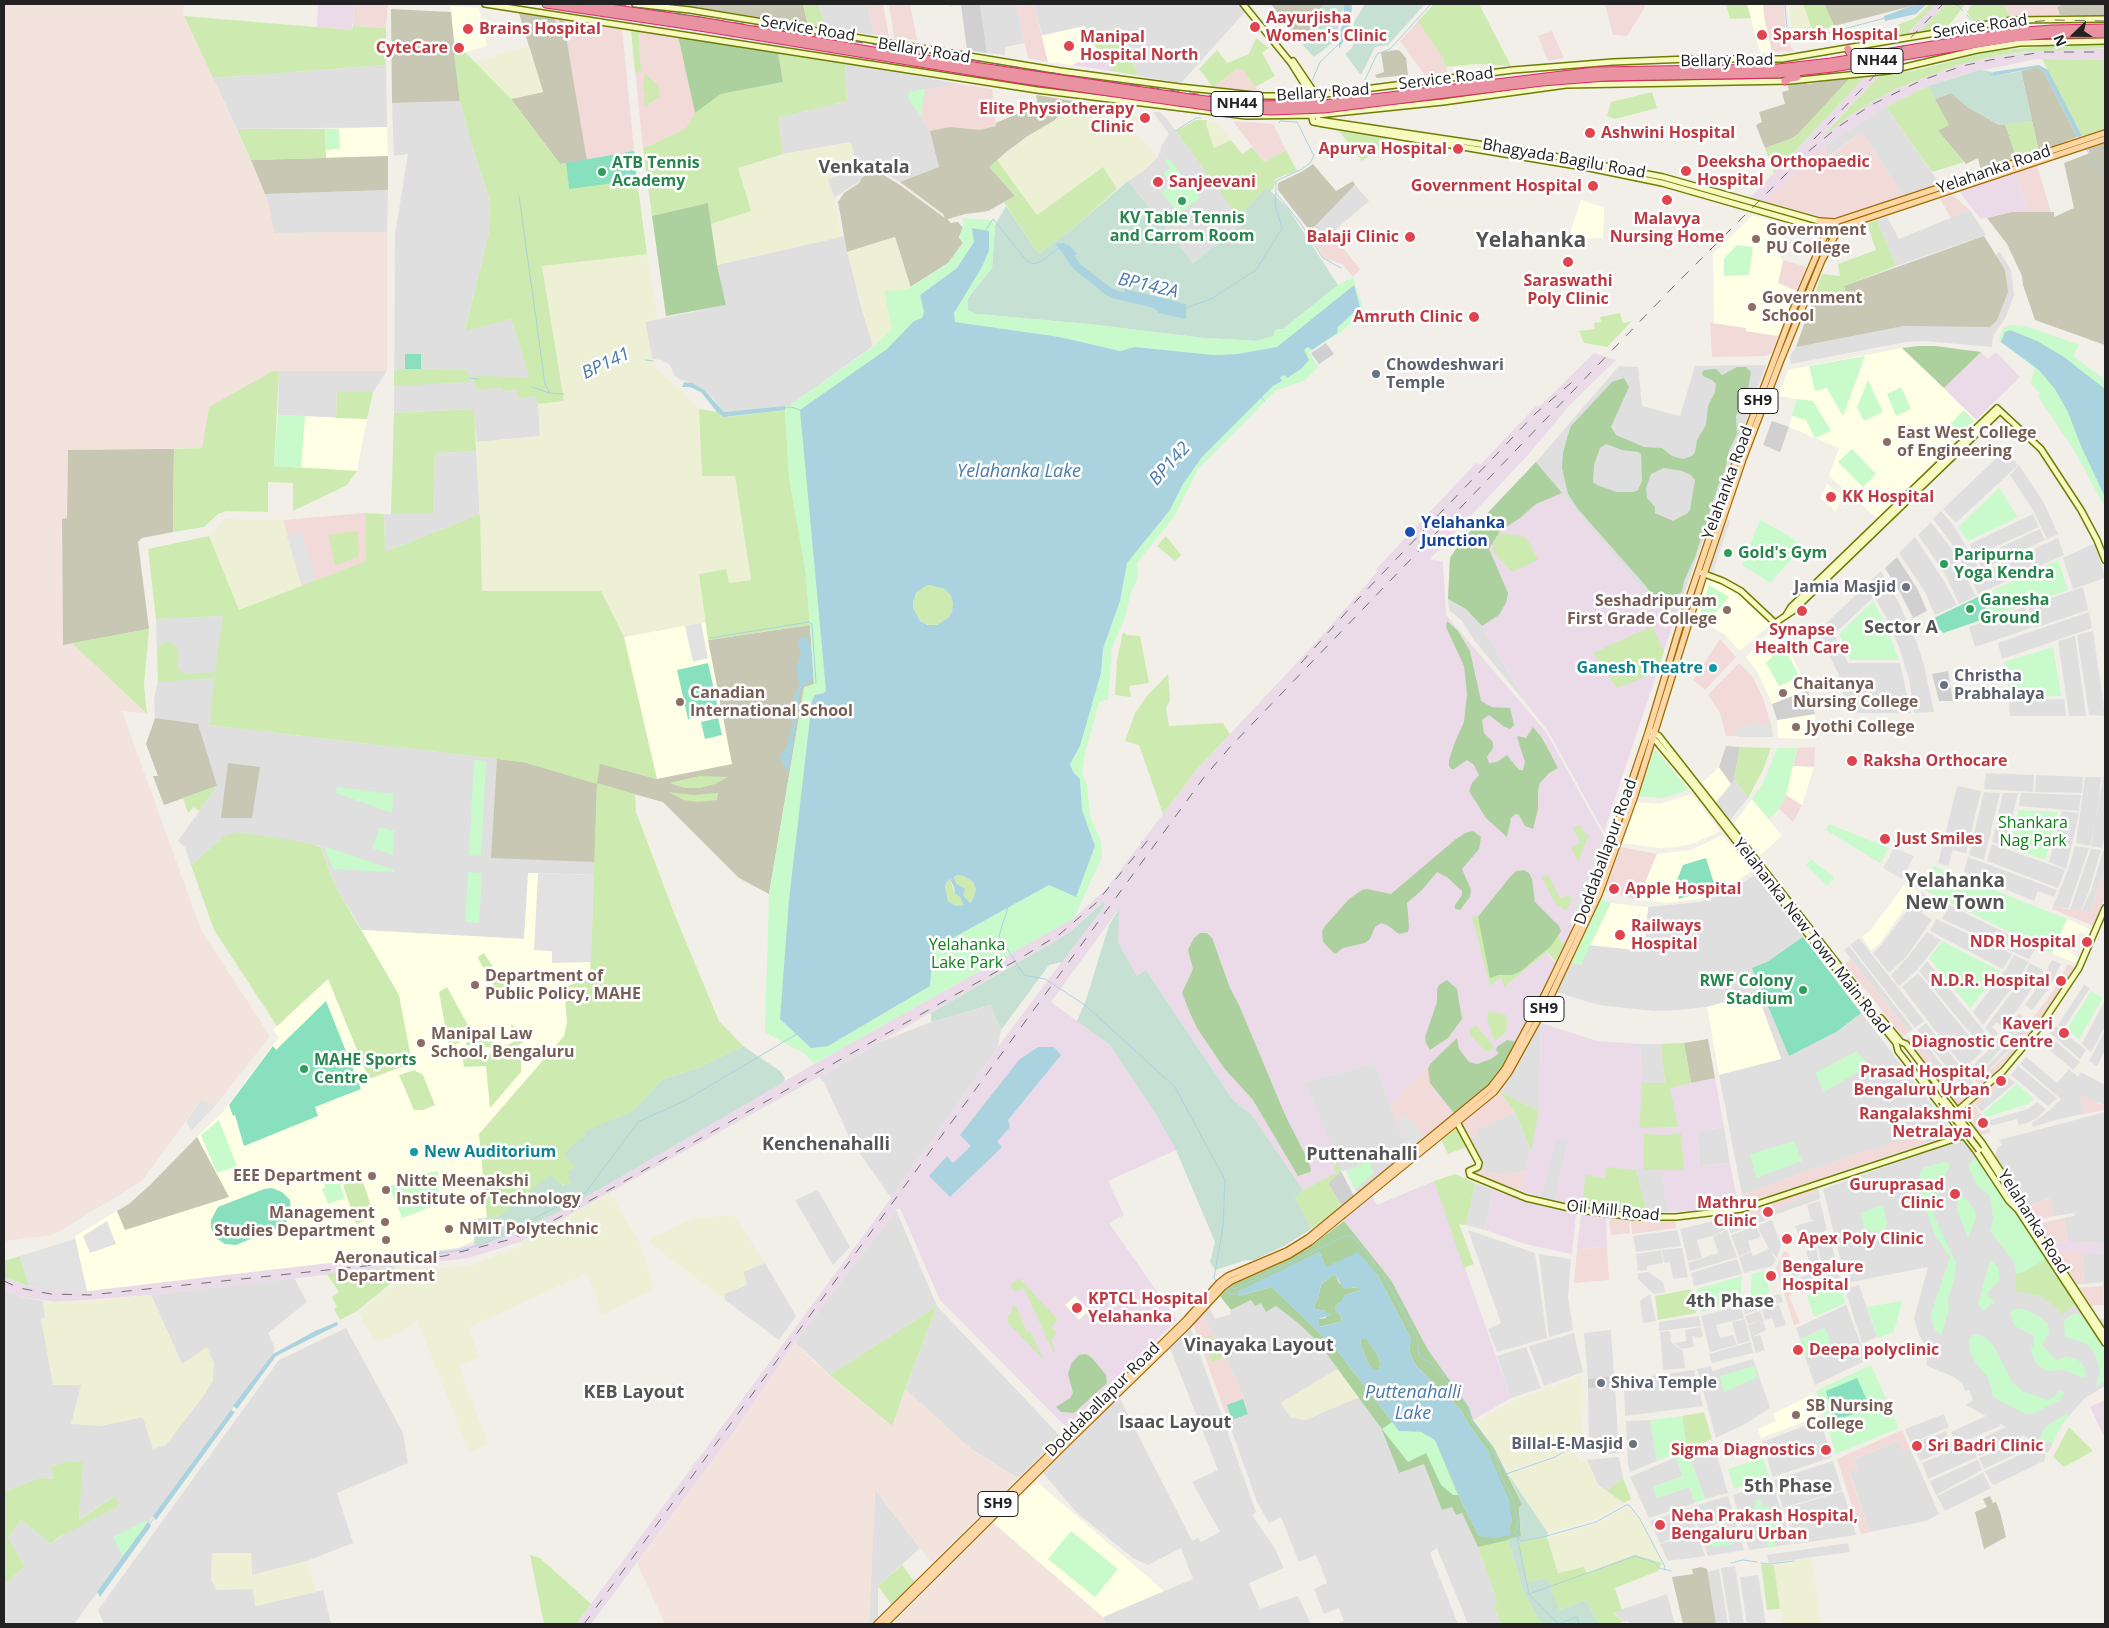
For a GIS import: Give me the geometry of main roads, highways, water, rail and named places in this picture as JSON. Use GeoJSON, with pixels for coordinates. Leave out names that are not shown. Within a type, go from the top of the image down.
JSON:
{"type":"FeatureCollection","features":[{"type":"Feature","properties":{"kind":"highway","name":"Bellary Road"},"geometry":{"type":"LineString","coordinates":[[546,4],[700,24]]}},
{"type":"Feature","properties":{"kind":"highway","name":"Bellary Road"},"geometry":{"type":"LineString","coordinates":[[582,4],[945,69],[1213,107],[1271,111],[1324,109],[1606,76],[1817,71],[2032,36],[2105,34]]}},
{"type":"Feature","properties":{"kind":"highway"},"geometry":{"type":"LineString","coordinates":[[1979,25],[1981,37]]}},
{"type":"Feature","properties":{"kind":"highway","name":"Bellary Road"},"geometry":{"type":"LineString","coordinates":[[1778,71],[2031,30],[2105,28]]}},
{"type":"Feature","properties":{"kind":"highway"},"geometry":{"type":"LineString","coordinates":[[1848,49],[1853,58]]}},
{"type":"Feature","properties":{"kind":"highway"},"geometry":{"type":"LineString","coordinates":[[1785,81],[1790,78],[1810,75],[1817,71]]}},
{"type":"Feature","properties":{"kind":"main road"},"geometry":{"type":"LineString","coordinates":[[485,4],[1036,90],[1215,113],[1315,118],[1566,85],[1785,81],[1888,71],[1977,50],[2020,43],[2105,41]]}},
{"type":"Feature","properties":{"kind":"main road","name":"Service Road"},"geometry":{"type":"LineString","coordinates":[[635,4],[690,10],[1060,70],[1218,92],[1313,96],[1513,70],[1635,61],[1782,59],[1979,25],[2027,19],[2105,19]]}},
{"type":"Feature","properties":{"kind":"main road"},"geometry":{"type":"LineString","coordinates":[[1246,5],[1301,75],[1313,96],[1315,118]]}},
{"type":"Feature","properties":{"kind":"main road"},"geometry":{"type":"LineString","coordinates":[[1215,113],[1222,104],[1222,98],[1218,92]]}},
{"type":"Feature","properties":{"kind":"main road","name":"Bhagyada Bagilu Road"},"geometry":{"type":"LineString","coordinates":[[1315,118],[1532,152],[1651,174],[1819,221],[1829,226],[1835,234]]}},
{"type":"Feature","properties":{"kind":"main road","name":"Bhagyada Bagilu Road"},"geometry":{"type":"LineString","coordinates":[[1315,118],[1602,170],[1731,202],[1835,234]]}},
{"type":"Feature","properties":{"kind":"main road"},"geometry":{"type":"LineString","coordinates":[[2095,139],[2105,133]]}},
{"type":"Feature","properties":{"kind":"main road"},"geometry":{"type":"LineString","coordinates":[[2095,139],[2105,139]]}},
{"type":"Feature","properties":{"kind":"main road","name":"Yelahanka Road"},"geometry":{"type":"LineString","coordinates":[[1651,734],[1756,423],[1804,303],[1835,234],[1841,227],[2095,139]]}},
{"type":"Feature","properties":{"kind":"main road","name":"Yelahanka Road"},"geometry":{"type":"LineString","coordinates":[[1651,734],[1697,571],[1729,480],[1824,232],[1829,226],[1838,221],[2065,149]]}},
{"type":"Feature","properties":{"kind":"main road"},"geometry":{"type":"LineString","coordinates":[[1819,221],[1838,221]]}},
{"type":"Feature","properties":{"kind":"main road"},"geometry":{"type":"LineString","coordinates":[[1798,300],[1804,303]]}},
{"type":"Feature","properties":{"kind":"main road"},"geometry":{"type":"LineString","coordinates":[[1697,571],[1722,581],[1741,592],[1775,624],[1998,409],[2041,449],[2080,510],[2097,540],[2105,560]]}},
{"type":"Feature","properties":{"kind":"main road","name":"Yelahanka New Town Main Road"},"geometry":{"type":"LineString","coordinates":[[1651,734],[1806,932],[1899,1043],[1906,1044],[1958,1111]]}},
{"type":"Feature","properties":{"kind":"main road","name":"Doddaballapur Road"},"geometry":{"type":"LineString","coordinates":[[878,1624],[1204,1304],[1230,1281],[1299,1249],[1326,1230],[1494,1092],[1509,1072],[1595,890],[1651,734]]}},
{"type":"Feature","properties":{"kind":"main road"},"geometry":{"type":"LineString","coordinates":[[1950,1118],[2003,1071],[2039,1028],[2079,968],[2105,908]]}},
{"type":"Feature","properties":{"kind":"main road","name":"Doddaballapur Road"},"geometry":{"type":"LineString","coordinates":[[1280,1257],[1322,1226],[1491,1087],[1523,1043]]}},
{"type":"Feature","properties":{"kind":"main road"},"geometry":{"type":"LineString","coordinates":[[1899,1043],[1980,1149],[2019,1208]]}},
{"type":"Feature","properties":{"kind":"main road","name":"Yelahanka New Town Main Road"},"geometry":{"type":"LineString","coordinates":[[1899,1043],[1898,1051],[1965,1136]]}},
{"type":"Feature","properties":{"kind":"main road","name":"Yelahanka Road"},"geometry":{"type":"LineString","coordinates":[[1958,1111],[2014,1190],[2019,1208],[2105,1342]]}},
{"type":"Feature","properties":{"kind":"main road","name":"Oil Mill Road"},"geometry":{"type":"LineString","coordinates":[[1457,1122],[1479,1163],[1478,1167],[1469,1171],[1470,1175],[1526,1198],[1578,1210],[1636,1217],[1676,1217],[1742,1209],[1965,1136]]}},
{"type":"Feature","properties":{"kind":"main road"},"geometry":{"type":"LineString","coordinates":[[1965,1136],[1973,1130]]}},
{"type":"Feature","properties":{"kind":"main road","name":"Yelahanka Road"},"geometry":{"type":"LineString","coordinates":[[1965,1136],[2009,1201],[2019,1208],[2105,1334]]}},
{"type":"Feature","properties":{"kind":"main road","name":"Doddaballapur Road"},"geometry":{"type":"LineString","coordinates":[[885,1624],[1204,1304]]}},
{"type":"Feature","properties":{"kind":"water"},"geometry":{"type":"Polygon","coordinates":[[[1344,4],[1352,4],[1351,23],[1350,29],[1339,49],[1339,34],[1343,24],[1344,4]]]}},
{"type":"Feature","properties":{"kind":"water"},"geometry":{"type":"Polygon","coordinates":[[[1917,4],[1927,4],[1916,14],[1885,21],[1884,16],[1917,4]]]}},
{"type":"Feature","properties":{"kind":"water"},"geometry":{"type":"Polygon","coordinates":[[[2039,65],[2048,70],[2082,136],[2077,137],[2044,72],[2039,68],[1994,76],[1993,72],[2039,65]]]}},
{"type":"Feature","properties":{"kind":"water","name":"Yelahanka Lake"},"geometry":{"type":"Polygon","coordinates":[[[972,228],[989,231],[989,250],[982,267],[954,313],[955,322],[1060,337],[1120,351],[1135,347],[1213,355],[1237,354],[1277,347],[1354,285],[1360,307],[1338,327],[1337,333],[1312,350],[1308,347],[1304,350],[1309,360],[1301,369],[1287,378],[1285,375],[1280,377],[1282,381],[1273,386],[1202,457],[1183,484],[1170,510],[1127,563],[1120,601],[1103,649],[1101,673],[1080,746],[1070,764],[1073,772],[1080,779],[1082,810],[1095,846],[1076,897],[1049,885],[933,949],[930,986],[828,1046],[811,1048],[780,1019],[789,900],[812,701],[815,695],[824,693],[826,690],[800,410],[887,349],[914,321],[922,318],[924,312],[920,295],[957,268],[974,242],[972,228]],[[930,585],[916,593],[913,608],[920,621],[928,625],[937,625],[948,618],[952,612],[953,603],[951,596],[945,589],[930,585]],[[957,875],[954,877],[956,883],[965,889],[963,895],[970,903],[976,889],[973,882],[964,876],[957,875]],[[950,879],[946,883],[945,888],[948,901],[956,906],[964,905],[960,897],[955,893],[950,879]]]}},
{"type":"Feature","properties":{"kind":"water"},"geometry":{"type":"Polygon","coordinates":[[[1063,243],[1070,246],[1077,254],[1074,256],[1081,265],[1111,288],[1124,293],[1125,289],[1186,304],[1186,319],[1159,313],[1154,308],[1106,295],[1074,269],[1056,244],[1063,243]]]}},
{"type":"Feature","properties":{"kind":"water"},"geometry":{"type":"Polygon","coordinates":[[[2010,330],[2037,341],[2064,357],[2105,389],[2105,497],[2081,446],[2068,412],[2055,389],[2039,370],[2001,342],[2005,332],[2010,330]]]}},
{"type":"Feature","properties":{"kind":"water"},"geometry":{"type":"Polygon","coordinates":[[[684,382],[692,383],[704,390],[724,412],[785,406],[785,410],[724,417],[717,412],[701,392],[690,387],[682,387],[684,382]]]}},
{"type":"Feature","properties":{"kind":"water"},"geometry":{"type":"Polygon","coordinates":[[[806,636],[811,645],[813,677],[801,689],[789,770],[787,771],[779,757],[786,748],[793,723],[791,705],[799,684],[796,667],[801,655],[797,641],[799,638],[806,636]]]}},
{"type":"Feature","properties":{"kind":"water"},"geometry":{"type":"Polygon","coordinates":[[[1038,1047],[1054,1047],[1061,1055],[1008,1120],[1010,1127],[997,1142],[1002,1147],[950,1197],[929,1176],[947,1156],[953,1163],[971,1146],[960,1135],[1019,1060],[1038,1047]]]}},
{"type":"Feature","properties":{"kind":"water","name":"Puttenahalli Lake"},"geometry":{"type":"Polygon","coordinates":[[[1319,1252],[1326,1267],[1358,1252],[1377,1274],[1411,1339],[1409,1352],[1417,1367],[1461,1410],[1469,1425],[1488,1451],[1509,1500],[1512,1520],[1509,1528],[1511,1535],[1496,1538],[1479,1536],[1464,1507],[1435,1440],[1421,1432],[1399,1431],[1337,1350],[1272,1287],[1238,1296],[1238,1291],[1319,1252]],[[1331,1276],[1321,1285],[1314,1306],[1315,1309],[1325,1311],[1331,1315],[1318,1319],[1320,1327],[1341,1322],[1342,1317],[1335,1309],[1335,1306],[1342,1301],[1345,1295],[1361,1290],[1357,1287],[1344,1289],[1336,1276],[1331,1276]],[[1361,1339],[1360,1342],[1367,1362],[1373,1369],[1378,1371],[1381,1364],[1377,1354],[1366,1339],[1361,1339]]]}},
{"type":"Feature","properties":{"kind":"water"},"geometry":{"type":"Polygon","coordinates":[[[337,1322],[338,1325],[276,1356],[237,1409],[233,1406],[273,1354],[315,1331],[337,1322]]]}},
{"type":"Feature","properties":{"kind":"water"},"geometry":{"type":"Polygon","coordinates":[[[231,1410],[235,1412],[156,1520],[153,1516],[231,1410]]]}},
{"type":"Feature","properties":{"kind":"water"},"geometry":{"type":"Polygon","coordinates":[[[148,1522],[151,1526],[100,1597],[97,1592],[148,1522]]]}},
{"type":"Feature","properties":{"kind":"waterway"},"geometry":{"type":"LineString","coordinates":[[1363,84],[1377,54],[1390,49],[1431,4]]}},
{"type":"Feature","properties":{"kind":"waterway"},"geometry":{"type":"LineString","coordinates":[[1785,4],[1787,29],[1795,42],[1885,18]]}},
{"type":"Feature","properties":{"kind":"waterway"},"geometry":{"type":"LineString","coordinates":[[1953,4],[1959,6],[1963,11]]}},
{"type":"Feature","properties":{"kind":"waterway"},"geometry":{"type":"LineString","coordinates":[[1967,15],[1972,21]]}},
{"type":"Feature","properties":{"kind":"waterway","name":"BP142"},"geometry":{"type":"LineString","coordinates":[[1312,81],[1320,62],[1340,43]]}},
{"type":"Feature","properties":{"kind":"waterway"},"geometry":{"type":"LineString","coordinates":[[1988,72],[1991,75],[1995,74]]}},
{"type":"Feature","properties":{"kind":"waterway"},"geometry":{"type":"LineString","coordinates":[[1175,131],[1196,118],[1201,118]]}},
{"type":"Feature","properties":{"kind":"waterway","name":"BP142"},"geometry":{"type":"LineString","coordinates":[[1279,123],[1280,121],[1297,122],[1314,156],[1310,163],[1302,169],[1276,181],[1276,193],[1301,224],[1323,258],[1341,268]]}},
{"type":"Feature","properties":{"kind":"waterway"},"geometry":{"type":"LineString","coordinates":[[2086,148],[2105,180]]}},
{"type":"Feature","properties":{"kind":"waterway","name":"BP142A"},"geometry":{"type":"LineString","coordinates":[[1186,308],[1211,299],[1256,270],[1282,228],[1275,204],[1276,193]]}},
{"type":"Feature","properties":{"kind":"waterway","name":"BP141"},"geometry":{"type":"LineString","coordinates":[[519,196],[545,384],[550,393],[564,394]]}},
{"type":"Feature","properties":{"kind":"waterway","name":"BP142A"},"geometry":{"type":"LineString","coordinates":[[986,230],[993,219],[1027,261],[1033,264],[1040,262],[1059,248]]}},
{"type":"Feature","properties":{"kind":"waterway","name":"BP141"},"geometry":{"type":"LineString","coordinates":[[645,360],[653,361]]}},
{"type":"Feature","properties":{"kind":"waterway","name":"BP141"},"geometry":{"type":"LineString","coordinates":[[470,378],[478,379]]}},
{"type":"Feature","properties":{"kind":"waterway","name":"BP141"},"geometry":{"type":"LineString","coordinates":[[532,387],[549,393]]}},
{"type":"Feature","properties":{"kind":"waterway"},"geometry":{"type":"LineString","coordinates":[[1261,397],[1265,402]]}},
{"type":"Feature","properties":{"kind":"waterway","name":"BP141"},"geometry":{"type":"LineString","coordinates":[[784,408],[791,407],[800,410]]}},
{"type":"Feature","properties":{"kind":"waterway"},"geometry":{"type":"LineString","coordinates":[[710,638],[809,622],[812,624],[816,683]]}},
{"type":"Feature","properties":{"kind":"waterway"},"geometry":{"type":"LineString","coordinates":[[1008,907],[999,936],[1024,975],[1045,979],[1085,1005],[1175,1087],[1225,1180],[1223,1226],[1214,1278],[1217,1282]]}},
{"type":"Feature","properties":{"kind":"waterway"},"geometry":{"type":"LineString","coordinates":[[396,1279],[387,1260],[463,1250],[488,1242],[586,1192],[638,1122],[684,1101],[797,1034]]}},
{"type":"Feature","properties":{"kind":"waterway"},"geometry":{"type":"LineString","coordinates":[[475,1224],[498,1223],[515,1228]]}},
{"type":"Feature","properties":{"kind":"waterway"},"geometry":{"type":"LineString","coordinates":[[1226,1291],[1231,1287],[1234,1289],[1246,1284],[1347,1235],[1353,1237],[1382,1273],[1417,1337],[1419,1356],[1434,1365],[1443,1375],[1468,1407],[1472,1421],[1493,1449],[1502,1478],[1514,1502],[1517,1517],[1517,1529],[1515,1532]]}},
{"type":"Feature","properties":{"kind":"waterway"},"geometry":{"type":"LineString","coordinates":[[1224,1291],[1238,1294]]}},
{"type":"Feature","properties":{"kind":"waterway"},"geometry":{"type":"LineString","coordinates":[[1495,1453],[1506,1474],[1555,1457],[1577,1444]]}},
{"type":"Feature","properties":{"kind":"waterway"},"geometry":{"type":"LineString","coordinates":[[1514,1530],[1521,1541],[1543,1537],[1596,1522],[1629,1505],[1640,1519],[1665,1567],[1664,1570]]}},
{"type":"Feature","properties":{"kind":"waterway"},"geometry":{"type":"LineString","coordinates":[[149,1525],[154,1518]]}},
{"type":"Feature","properties":{"kind":"waterway"},"geometry":{"type":"LineString","coordinates":[[1517,1536],[1529,1594],[1558,1624],[1577,1617],[1579,1624]]}},
{"type":"Feature","properties":{"kind":"waterway"},"geometry":{"type":"LineString","coordinates":[[1529,1594],[1635,1556],[1654,1562],[1659,1568],[1671,1571]]}},
{"type":"Feature","properties":{"kind":"waterway"},"geometry":{"type":"LineString","coordinates":[[1731,1563],[1743,1560],[1757,1562]]}},
{"type":"Feature","properties":{"kind":"waterway"},"geometry":{"type":"LineString","coordinates":[[1761,1563],[1794,1561]]}},
{"type":"Feature","properties":{"kind":"railway"},"geometry":{"type":"LineString","coordinates":[[616,4],[1092,79],[1211,96],[1252,99]]}},
{"type":"Feature","properties":{"kind":"railway"},"geometry":{"type":"LineString","coordinates":[[1814,139],[1943,4]]}},
{"type":"Feature","properties":{"kind":"railway"},"geometry":{"type":"LineString","coordinates":[[1995,25],[2052,20],[2105,21]]}},
{"type":"Feature","properties":{"kind":"railway"},"geometry":{"type":"LineString","coordinates":[[584,1624],[1205,776],[1231,746],[1675,285],[1809,151],[1838,127],[1871,105],[1920,81],[1962,66],[2043,52],[2105,52]]}},
{"type":"Feature","properties":{"kind":"railway"},"geometry":{"type":"LineString","coordinates":[[1301,663],[1358,599],[1536,413],[1578,377]]}},
{"type":"Feature","properties":{"kind":"railway"},"geometry":{"type":"LineString","coordinates":[[4,1281],[19,1288],[51,1294],[90,1295],[384,1264],[444,1256],[508,1240],[543,1226],[575,1209],[1019,959],[1060,934],[1096,903],[1153,834]]}},
{"type":"Feature","properties":{"kind":"place","name":"Aayurjisha Women's Clinic"},"geometry":{"type":"Point","coordinates":[1255,27]}},
{"type":"Feature","properties":{"kind":"place","name":"Brains Hospital"},"geometry":{"type":"Point","coordinates":[468,29]}},
{"type":"Feature","properties":{"kind":"place","name":"Sparsh Hospital"},"geometry":{"type":"Point","coordinates":[1762,35]}},
{"type":"Feature","properties":{"kind":"place","name":"Manipal Hospital North"},"geometry":{"type":"Point","coordinates":[1069,46]}},
{"type":"Feature","properties":{"kind":"place","name":"CyteCare"},"geometry":{"type":"Point","coordinates":[459,48]}},
{"type":"Feature","properties":{"kind":"place","name":"Elite Physiotherapy Clinic"},"geometry":{"type":"Point","coordinates":[1145,118]}},
{"type":"Feature","properties":{"kind":"place","name":"Ashwini Hospital"},"geometry":{"type":"Point","coordinates":[1590,133]}},
{"type":"Feature","properties":{"kind":"place","name":"Apurva Hospital"},"geometry":{"type":"Point","coordinates":[1458,149]}},
{"type":"Feature","properties":{"kind":"place","name":"Deeksha Orthopaedic Hospital"},"geometry":{"type":"Point","coordinates":[1686,171]}},
{"type":"Feature","properties":{"kind":"place","name":"ATB Tennis Academy"},"geometry":{"type":"Point","coordinates":[602,172]}},
{"type":"Feature","properties":{"kind":"place","name":"Sanjeevani"},"geometry":{"type":"Point","coordinates":[1158,182]}},
{"type":"Feature","properties":{"kind":"place","name":"Government Hospital"},"geometry":{"type":"Point","coordinates":[1593,186]}},
{"type":"Feature","properties":{"kind":"place","name":"Malavya Nursing Home"},"geometry":{"type":"Point","coordinates":[1667,200]}},
{"type":"Feature","properties":{"kind":"place","name":"KV Table Tennis and Carrom Room"},"geometry":{"type":"Point","coordinates":[1182,201]}},
{"type":"Feature","properties":{"kind":"place","name":"Balaji Clinic"},"geometry":{"type":"Point","coordinates":[1410,237]}},
{"type":"Feature","properties":{"kind":"place","name":"Government PU College"},"geometry":{"type":"Point","coordinates":[1756,239]}},
{"type":"Feature","properties":{"kind":"place","name":"Saraswathi Poly Clinic"},"geometry":{"type":"Point","coordinates":[1568,262]}},
{"type":"Feature","properties":{"kind":"place","name":"Government School"},"geometry":{"type":"Point","coordinates":[1752,307]}},
{"type":"Feature","properties":{"kind":"place","name":"Amruth Clinic"},"geometry":{"type":"Point","coordinates":[1474,317]}},
{"type":"Feature","properties":{"kind":"place","name":"Chowdeshwari Temple"},"geometry":{"type":"Point","coordinates":[1376,374]}},
{"type":"Feature","properties":{"kind":"place","name":"East West College of Engineering"},"geometry":{"type":"Point","coordinates":[1887,442]}},
{"type":"Feature","properties":{"kind":"place","name":"KK Hospital"},"geometry":{"type":"Point","coordinates":[1831,497]}},
{"type":"Feature","properties":{"kind":"place","name":"Yelahanka Junction"},"geometry":{"type":"Point","coordinates":[1410,532]}},
{"type":"Feature","properties":{"kind":"place","name":"Gold's Gym"},"geometry":{"type":"Point","coordinates":[1728,553]}},
{"type":"Feature","properties":{"kind":"place","name":"Paripurna Yoga Kendra"},"geometry":{"type":"Point","coordinates":[1944,564]}},
{"type":"Feature","properties":{"kind":"place","name":"Jamia Masjid"},"geometry":{"type":"Point","coordinates":[1906,587]}},
{"type":"Feature","properties":{"kind":"place","name":"Ganesha Ground"},"geometry":{"type":"Point","coordinates":[1970,609]}},
{"type":"Feature","properties":{"kind":"place","name":"Seshadripuram First Grade College"},"geometry":{"type":"Point","coordinates":[1727,610]}},
{"type":"Feature","properties":{"kind":"place","name":"Synapse Health Care"},"geometry":{"type":"Point","coordinates":[1802,611]}},
{"type":"Feature","properties":{"kind":"place","name":"Ganesh Theatre"},"geometry":{"type":"Point","coordinates":[1713,668]}},
{"type":"Feature","properties":{"kind":"place","name":"Christha Prabhalaya"},"geometry":{"type":"Point","coordinates":[1944,685]}},
{"type":"Feature","properties":{"kind":"place","name":"Chaitanya Nursing College"},"geometry":{"type":"Point","coordinates":[1783,693]}},
{"type":"Feature","properties":{"kind":"place","name":"Canadian International School"},"geometry":{"type":"Point","coordinates":[680,702]}},
{"type":"Feature","properties":{"kind":"place","name":"Jyothi College"},"geometry":{"type":"Point","coordinates":[1796,727]}},
{"type":"Feature","properties":{"kind":"place","name":"Raksha Orthocare"},"geometry":{"type":"Point","coordinates":[1852,761]}},
{"type":"Feature","properties":{"kind":"place","name":"Just Smiles"},"geometry":{"type":"Point","coordinates":[1885,839]}},
{"type":"Feature","properties":{"kind":"place","name":"Apple Hospital"},"geometry":{"type":"Point","coordinates":[1614,889]}},
{"type":"Feature","properties":{"kind":"place","name":"Railways Hospital"},"geometry":{"type":"Point","coordinates":[1620,935]}},
{"type":"Feature","properties":{"kind":"place","name":"NDR Hospital"},"geometry":{"type":"Point","coordinates":[2087,942]}},
{"type":"Feature","properties":{"kind":"place","name":"N.D.R. Hospital"},"geometry":{"type":"Point","coordinates":[2061,981]}},
{"type":"Feature","properties":{"kind":"place","name":"Department of Public Policy, MAHE"},"geometry":{"type":"Point","coordinates":[475,985]}},
{"type":"Feature","properties":{"kind":"place","name":"RWF Colony Stadium"},"geometry":{"type":"Point","coordinates":[1803,990]}},
{"type":"Feature","properties":{"kind":"place","name":"Kaveri Diagnostic Centre"},"geometry":{"type":"Point","coordinates":[2064,1033]}},
{"type":"Feature","properties":{"kind":"place","name":"Manipal Law School, Bengaluru"},"geometry":{"type":"Point","coordinates":[421,1043]}},
{"type":"Feature","properties":{"kind":"place","name":"MAHE Sports Centre"},"geometry":{"type":"Point","coordinates":[304,1069]}},
{"type":"Feature","properties":{"kind":"place","name":"Prasad Hospital, Bengaluru Urban"},"geometry":{"type":"Point","coordinates":[2001,1081]}},
{"type":"Feature","properties":{"kind":"place","name":"Rangalakshmi Netralaya"},"geometry":{"type":"Point","coordinates":[1983,1123]}},
{"type":"Feature","properties":{"kind":"place","name":"New Auditorium"},"geometry":{"type":"Point","coordinates":[414,1152]}},
{"type":"Feature","properties":{"kind":"place","name":"EEE Department"},"geometry":{"type":"Point","coordinates":[372,1176]}},
{"type":"Feature","properties":{"kind":"place","name":"Nitte Meenakshi Institute of Technology"},"geometry":{"type":"Point","coordinates":[386,1190]}},
{"type":"Feature","properties":{"kind":"place","name":"Guruprasad Clinic"},"geometry":{"type":"Point","coordinates":[1955,1194]}},
{"type":"Feature","properties":{"kind":"place","name":"Mathru Clinic"},"geometry":{"type":"Point","coordinates":[1768,1212]}},
{"type":"Feature","properties":{"kind":"place","name":"Management Studies Department"},"geometry":{"type":"Point","coordinates":[385,1222]}},
{"type":"Feature","properties":{"kind":"place","name":"NMIT Polytechnic"},"geometry":{"type":"Point","coordinates":[449,1229]}},
{"type":"Feature","properties":{"kind":"place","name":"Apex Poly Clinic"},"geometry":{"type":"Point","coordinates":[1787,1239]}},
{"type":"Feature","properties":{"kind":"place","name":"Aeronautical Department"},"geometry":{"type":"Point","coordinates":[386,1240]}},
{"type":"Feature","properties":{"kind":"place","name":"Bengalure Hospital"},"geometry":{"type":"Point","coordinates":[1771,1276]}},
{"type":"Feature","properties":{"kind":"place","name":"KPTCL Hospital Yelahanka"},"geometry":{"type":"Point","coordinates":[1077,1308]}},
{"type":"Feature","properties":{"kind":"place","name":"Deepa polyclinic"},"geometry":{"type":"Point","coordinates":[1798,1350]}},
{"type":"Feature","properties":{"kind":"place","name":"Shiva Temple"},"geometry":{"type":"Point","coordinates":[1601,1383]}},
{"type":"Feature","properties":{"kind":"place","name":"SB Nursing College"},"geometry":{"type":"Point","coordinates":[1796,1415]}},
{"type":"Feature","properties":{"kind":"place","name":"Billal-E-Masjid"},"geometry":{"type":"Point","coordinates":[1633,1444]}},
{"type":"Feature","properties":{"kind":"place","name":"Sri Badri Clinic"},"geometry":{"type":"Point","coordinates":[1917,1446]}},
{"type":"Feature","properties":{"kind":"place","name":"Sigma Diagnostics"},"geometry":{"type":"Point","coordinates":[1826,1450]}},
{"type":"Feature","properties":{"kind":"place","name":"Neha Prakash Hospital, Bengaluru Urban"},"geometry":{"type":"Point","coordinates":[1660,1525]}},
{"type":"Feature","properties":{"kind":"district","name":"Venkatala"},"geometry":{"type":"Point","coordinates":[864,168]}},
{"type":"Feature","properties":{"kind":"district","name":"Yelahanka"},"geometry":{"type":"Point","coordinates":[1531,241]}},
{"type":"Feature","properties":{"kind":"district","name":"Sector A"},"geometry":{"type":"Point","coordinates":[1901,628]}},
{"type":"Feature","properties":{"kind":"district","name":"Yelahanka New Town"},"geometry":{"type":"Point","coordinates":[1955,893]}},
{"type":"Feature","properties":{"kind":"district","name":"Kenchenahalli"},"geometry":{"type":"Point","coordinates":[826,1145]}},
{"type":"Feature","properties":{"kind":"district","name":"Puttenahalli"},"geometry":{"type":"Point","coordinates":[1362,1155]}},
{"type":"Feature","properties":{"kind":"district","name":"4th Phase"},"geometry":{"type":"Point","coordinates":[1730,1302]}},
{"type":"Feature","properties":{"kind":"district","name":"Vinayaka Layout"},"geometry":{"type":"Point","coordinates":[1259,1346]}},
{"type":"Feature","properties":{"kind":"district","name":"KEB Layout"},"geometry":{"type":"Point","coordinates":[634,1393]}},
{"type":"Feature","properties":{"kind":"district","name":"Isaac Layout"},"geometry":{"type":"Point","coordinates":[1175,1423]}},
{"type":"Feature","properties":{"kind":"district","name":"5th Phase"},"geometry":{"type":"Point","coordinates":[1788,1487]}},
{"type":"Feature","properties":{"kind":"park label","name":"Shankara Nag Park"},"geometry":{"type":"Point","coordinates":[2033,832]}},
{"type":"Feature","properties":{"kind":"park label","name":"Yelahanka Lake Park"},"geometry":{"type":"Point","coordinates":[967,954]}}]}
